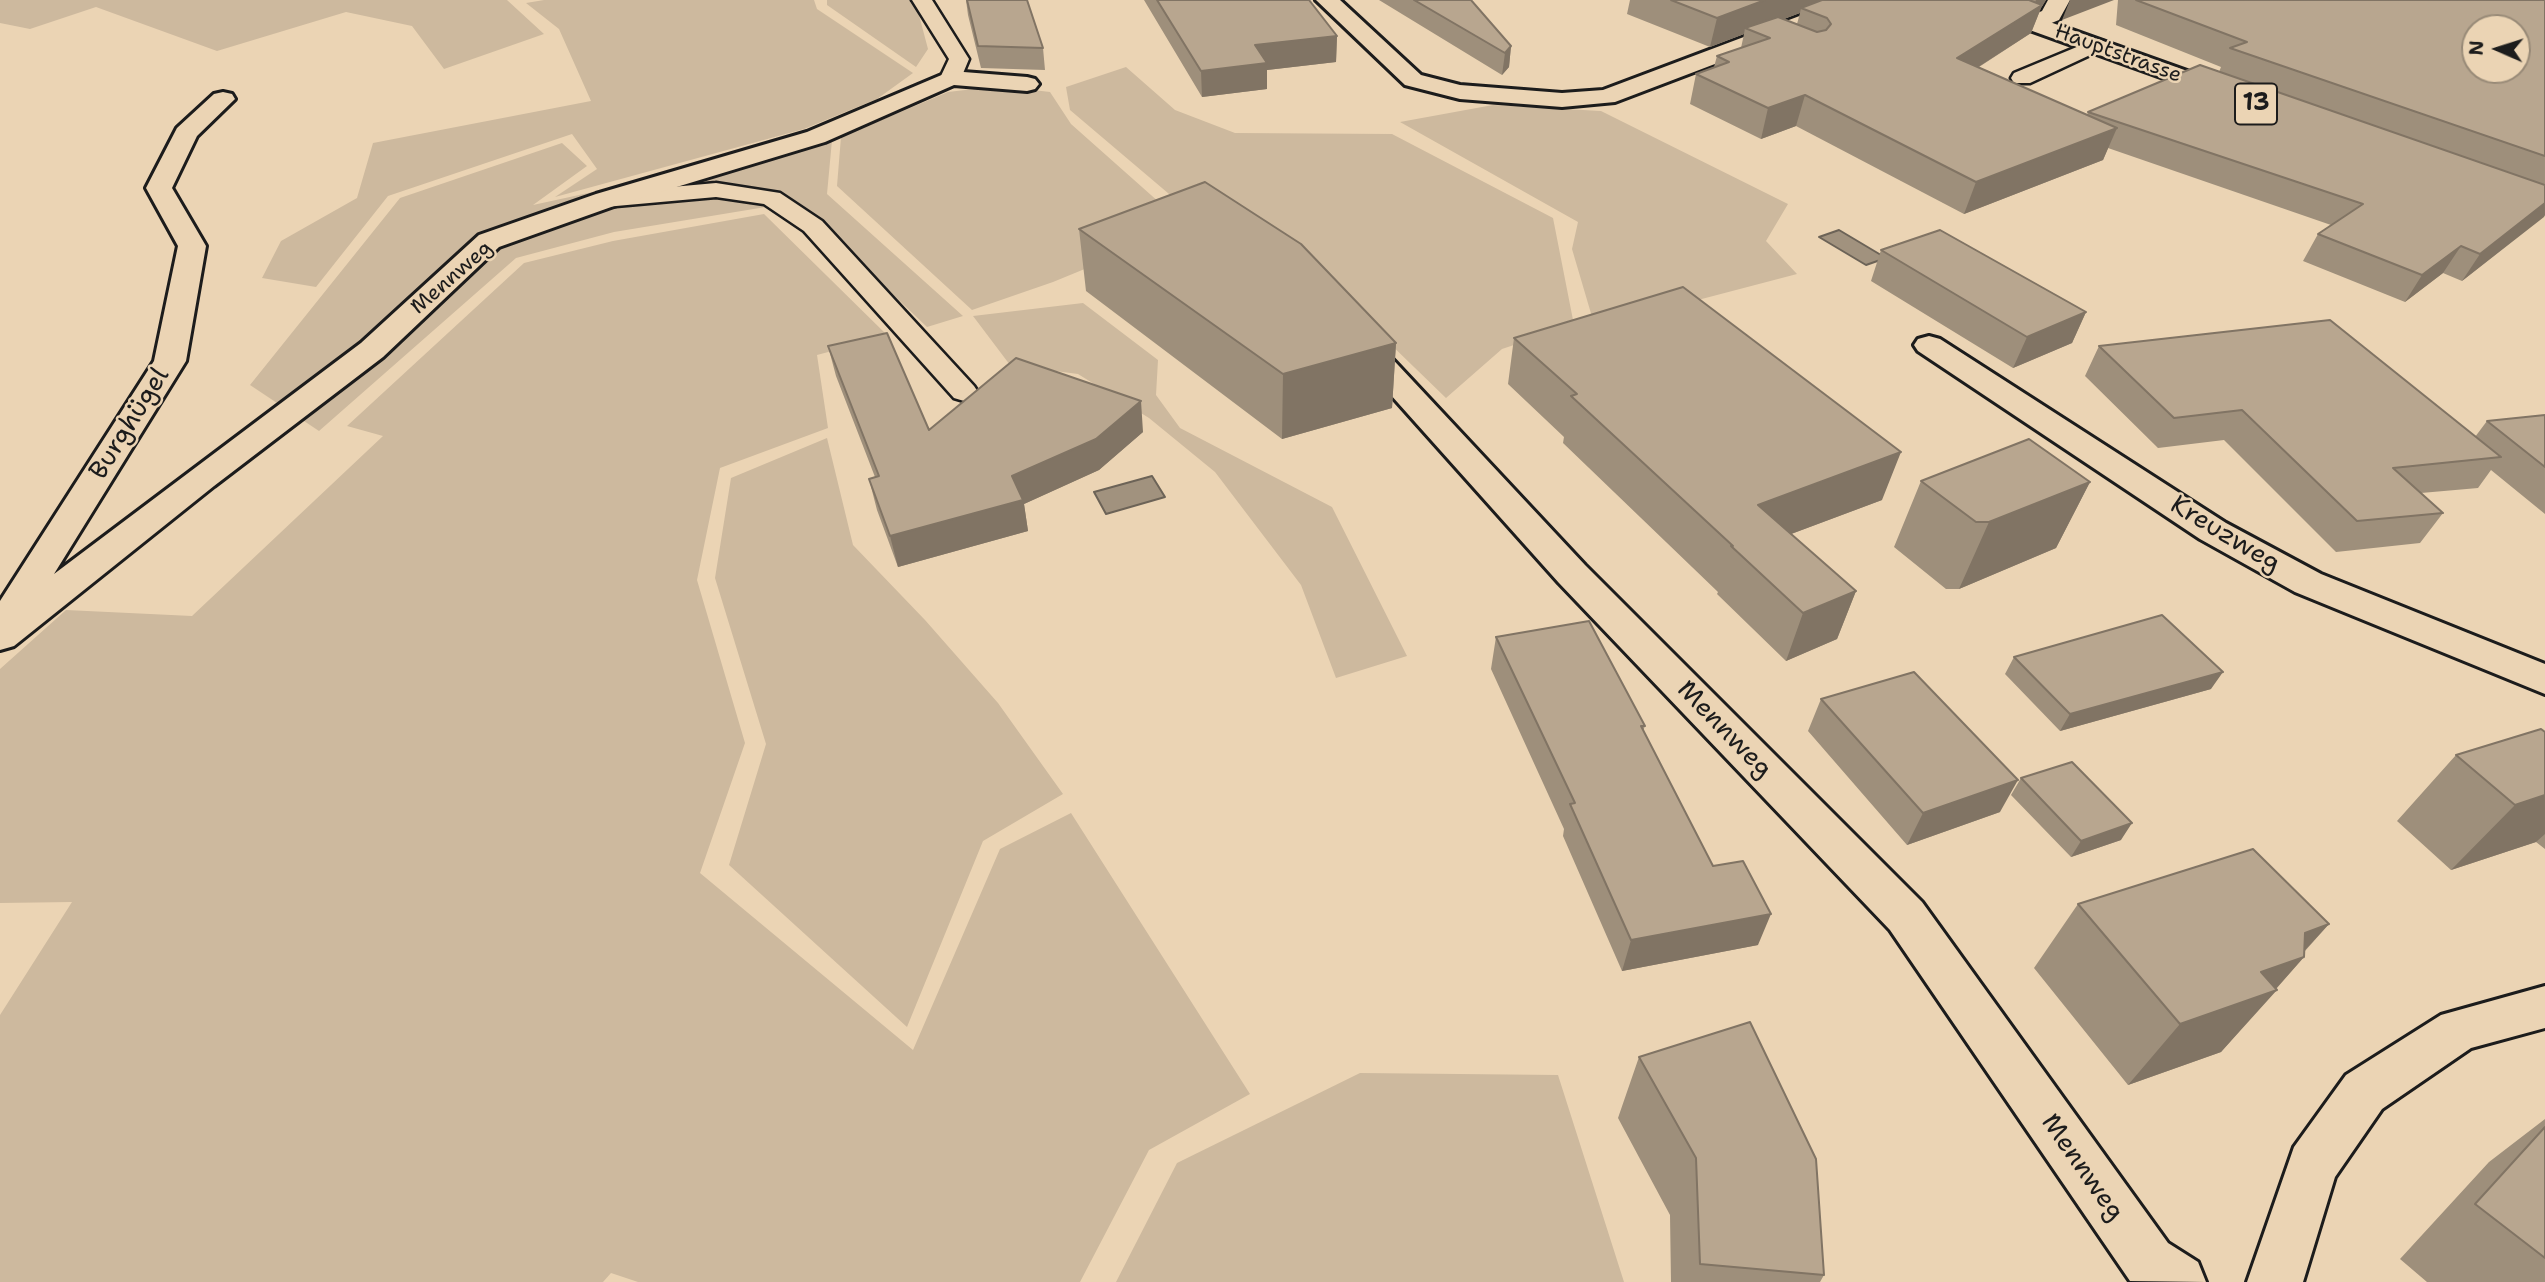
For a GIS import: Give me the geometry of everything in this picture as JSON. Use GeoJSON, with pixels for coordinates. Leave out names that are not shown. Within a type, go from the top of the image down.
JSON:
{"type":"FeatureCollection","features":[{"type":"Feature","properties":{"kind":"street"},"geometry":{"type":"LineString","coordinates":[[1328,0],[1413,80],[1460,92],[1562,100],[1607,97],[1862,0]]}},
{"type":"Feature","properties":{"kind":"street","name":"Hauptstrasse"},"geometry":{"type":"LineString","coordinates":[[1968,0],[2249,101]]}},
{"type":"Feature","properties":{"kind":"street"},"geometry":{"type":"LineString","coordinates":[[2034,23],[2051,15],[2059,0]]}},
{"type":"Feature","properties":{"kind":"street","name":"Mennweg"},"geometry":{"type":"LineString","coordinates":[[0,634],[372,350],[489,241],[605,200],[817,137],[951,78],[1027,84]]}},
{"type":"Feature","properties":{"kind":"street","name":"Burghügel"},"geometry":{"type":"LineString","coordinates":[[0,634],[170,361],[192,246],[159,188],[186,133],[223,99]]}},
{"type":"Feature","properties":{"kind":"street","name":"Mennweg"},"geometry":{"type":"LineString","coordinates":[[1336,316],[1572,574],[1906,916],[2149,1262],[2178,1282]]}},
{"type":"Feature","properties":{"kind":"street","name":"Kreuzweg"},"geometry":{"type":"LineString","coordinates":[[1929,345],[2213,531],[2308,583],[2545,680]]}},
{"type":"Feature","properties":{"kind":"street"},"geometry":{"type":"LineString","coordinates":[[2275,1282],[2313,1165],[2364,1092],[2458,1030],[2545,1007]]}},
{"type":"Feature","properties":{"kind":"lane"},"geometry":{"type":"LineString","coordinates":[[922,0],[959,59],[951,78]]}},
{"type":"Feature","properties":{"kind":"lane"},"geometry":{"type":"LineString","coordinates":[[1768,35],[1799,48]]}},
{"type":"Feature","properties":{"kind":"lane"},"geometry":{"type":"LineString","coordinates":[[2022,78],[2096,46]]}},
{"type":"Feature","properties":{"kind":"lane"},"geometry":{"type":"LineString","coordinates":[[2152,87],[2181,76]]}},
{"type":"Feature","properties":{"kind":"lane"},"geometry":{"type":"LineString","coordinates":[[605,200],[716,190],[771,198],[813,226],[964,392]]}},
{"type":"Feature","properties":{"kind":"shaded area"},"geometry":{"type":"Polygon","coordinates":[[[0,0],[507,0],[544,34],[444,69],[412,26],[346,12],[217,51],[96,7],[30,29],[0,23],[0,0]]]}},
{"type":"Feature","properties":{"kind":"shaded area"},"geometry":{"type":"Polygon","coordinates":[[[544,0],[814,0],[817,9],[913,73],[877,99],[804,129],[555,197],[597,169],[572,134],[388,196],[316,287],[262,278],[281,241],[357,198],[373,143],[591,101],[559,29],[526,3],[544,0]]]}},
{"type":"Feature","properties":{"kind":"shaded area"},"geometry":{"type":"Polygon","coordinates":[[[827,0],[915,0],[928,49],[916,67],[827,5],[827,0]]]}},
{"type":"Feature","properties":{"kind":"shaded area"},"geometry":{"type":"Polygon","coordinates":[[[1126,67],[1175,110],[1235,133],[1392,134],[1553,218],[1574,325],[1502,349],[1446,398],[1319,275],[1195,216],[1070,110],[1066,87],[1126,67]]]}},
{"type":"Feature","properties":{"kind":"shaded area"},"geometry":{"type":"Polygon","coordinates":[[[999,86],[1050,92],[1071,124],[1187,227],[1053,282],[972,310],[837,186],[841,137],[948,92],[999,86]]]}},
{"type":"Feature","properties":{"kind":"shaded area"},"geometry":{"type":"Polygon","coordinates":[[[1493,105],[1601,111],[1788,204],[1766,241],[1797,274],[1595,327],[1572,249],[1578,222],[1400,122],[1493,105]]]}},
{"type":"Feature","properties":{"kind":"shaded area"},"geometry":{"type":"Polygon","coordinates":[[[832,140],[827,194],[963,316],[927,327],[796,202],[614,232],[516,258],[319,431],[250,385],[400,198],[562,143],[587,166],[533,205],[832,140]]]}},
{"type":"Feature","properties":{"kind":"shaded area"},"geometry":{"type":"Polygon","coordinates":[[[764,214],[888,336],[817,355],[828,428],[720,468],[697,580],[745,743],[700,873],[913,1050],[1000,849],[1071,813],[1250,1094],[1149,1150],[1080,1282],[638,1282],[611,1273],[603,1282],[0,1282],[0,1015],[72,902],[0,903],[0,669],[66,610],[192,616],[383,436],[347,426],[524,263],[613,241],[764,214]]]}},
{"type":"Feature","properties":{"kind":"shaded area"},"geometry":{"type":"Polygon","coordinates":[[[1839,230],[1886,258],[1866,265],[1819,237],[1839,230]]]}},
{"type":"Feature","properties":{"kind":"shaded area"},"geometry":{"type":"Polygon","coordinates":[[[1083,303],[1158,360],[1156,395],[1180,428],[1332,507],[1407,656],[1336,678],[1301,585],[1215,472],[1149,418],[1078,374],[1010,365],[973,316],[1083,303]]]}},
{"type":"Feature","properties":{"kind":"shaded area"},"geometry":{"type":"Polygon","coordinates":[[[827,438],[853,545],[925,620],[998,703],[1063,794],[983,841],[907,1027],[729,865],[766,744],[715,578],[731,478],[827,438]]]}},
{"type":"Feature","properties":{"kind":"shaded area"},"geometry":{"type":"Polygon","coordinates":[[[1152,476],[1165,497],[1106,514],[1094,492],[1152,476]]]}},
{"type":"Feature","properties":{"kind":"shaded area"},"geometry":{"type":"Polygon","coordinates":[[[1360,1073],[1558,1075],[1624,1282],[1116,1282],[1177,1163],[1360,1073]]]}},
{"type":"Feature","properties":{"kind":"building"},"geometry":{"type":"Polygon","coordinates":[[[967,0],[1027,0],[1043,48],[978,46],[967,0]]]}},
{"type":"Feature","properties":{"kind":"building"},"geometry":{"type":"Polygon","coordinates":[[[1157,0],[1309,0],[1337,36],[1255,45],[1267,63],[1201,71],[1157,0]]]}},
{"type":"Feature","properties":{"kind":"building"},"geometry":{"type":"Polygon","coordinates":[[[1414,0],[1471,0],[1511,46],[1505,53],[1414,0]]]}},
{"type":"Feature","properties":{"kind":"building"},"geometry":{"type":"Polygon","coordinates":[[[1671,0],[1765,0],[1717,18],[1671,0]]]}},
{"type":"Feature","properties":{"kind":"building"},"geometry":{"type":"Polygon","coordinates":[[[1822,0],[2029,0],[2042,5],[1957,58],[2117,128],[1976,182],[1805,95],[1768,108],[1696,74],[1729,62],[1717,56],[1770,38],[1745,28],[1778,17],[1817,32],[1826,30],[1831,24],[1827,18],[1801,8],[1822,0]]]}},
{"type":"Feature","properties":{"kind":"building"},"geometry":{"type":"Polygon","coordinates":[[[2136,0],[2545,0],[2545,156],[2230,48],[2247,42],[2136,0]]]}},
{"type":"Feature","properties":{"kind":"building"},"geometry":{"type":"Polygon","coordinates":[[[2200,65],[2545,185],[2545,203],[2480,254],[2461,246],[2422,275],[2318,234],[2363,204],[2088,112],[2200,65]]]}},
{"type":"Feature","properties":{"kind":"building"},"geometry":{"type":"Polygon","coordinates":[[[1205,182],[1301,244],[1396,343],[1283,374],[1079,229],[1205,182]]]}},
{"type":"Feature","properties":{"kind":"building"},"geometry":{"type":"Polygon","coordinates":[[[1940,230],[2086,312],[2027,337],[1881,250],[1940,230]]]}},
{"type":"Feature","properties":{"kind":"building"},"geometry":{"type":"Polygon","coordinates":[[[1683,287],[1901,452],[1758,505],[1856,591],[1803,613],[1571,396],[1577,394],[1514,338],[1683,287]]]}},
{"type":"Feature","properties":{"kind":"building"},"geometry":{"type":"Polygon","coordinates":[[[2330,320],[2501,457],[2393,468],[2443,513],[2357,521],[2242,410],[2174,418],[2099,346],[2330,320]]]}},
{"type":"Feature","properties":{"kind":"building"},"geometry":{"type":"Polygon","coordinates":[[[887,333],[929,430],[1016,358],[1141,401],[1096,439],[1012,476],[1023,500],[890,536],[869,479],[879,476],[828,346],[887,333]]]}},
{"type":"Feature","properties":{"kind":"building"},"geometry":{"type":"Polygon","coordinates":[[[2545,415],[2545,467],[2487,421],[2545,415]]]}},
{"type":"Feature","properties":{"kind":"building"},"geometry":{"type":"Polygon","coordinates":[[[2029,439],[2090,482],[1989,522],[1976,522],[1921,481],[2029,439]]]}},
{"type":"Feature","properties":{"kind":"building"},"geometry":{"type":"Polygon","coordinates":[[[2162,615],[2223,672],[2070,714],[2014,657],[2162,615]]]}},
{"type":"Feature","properties":{"kind":"building"},"geometry":{"type":"Polygon","coordinates":[[[1589,621],[1645,726],[1641,726],[1713,866],[1743,861],[1771,914],[1631,940],[1570,804],[1575,803],[1496,637],[1589,621]]]}},
{"type":"Feature","properties":{"kind":"building"},"geometry":{"type":"Polygon","coordinates":[[[1914,672],[2018,780],[1923,813],[1821,699],[1914,672]]]}},
{"type":"Feature","properties":{"kind":"building"},"geometry":{"type":"Polygon","coordinates":[[[2541,729],[2545,732],[2545,795],[2515,805],[2456,755],[2541,729]]]}},
{"type":"Feature","properties":{"kind":"building"},"geometry":{"type":"Polygon","coordinates":[[[2072,762],[2132,823],[2081,841],[2021,778],[2072,762]]]}},
{"type":"Feature","properties":{"kind":"building"},"geometry":{"type":"Polygon","coordinates":[[[2253,849],[2329,924],[2305,933],[2304,957],[2261,972],[2277,990],[2180,1024],[2078,904],[2253,849]]]}},
{"type":"Feature","properties":{"kind":"building"},"geometry":{"type":"Polygon","coordinates":[[[1750,1022],[1816,1159],[1824,1275],[1700,1264],[1696,1158],[1639,1057],[1750,1022]]]}},
{"type":"Feature","properties":{"kind":"building"},"geometry":{"type":"Polygon","coordinates":[[[2545,1127],[2545,1258],[2475,1204],[2545,1127]]]}}]}
